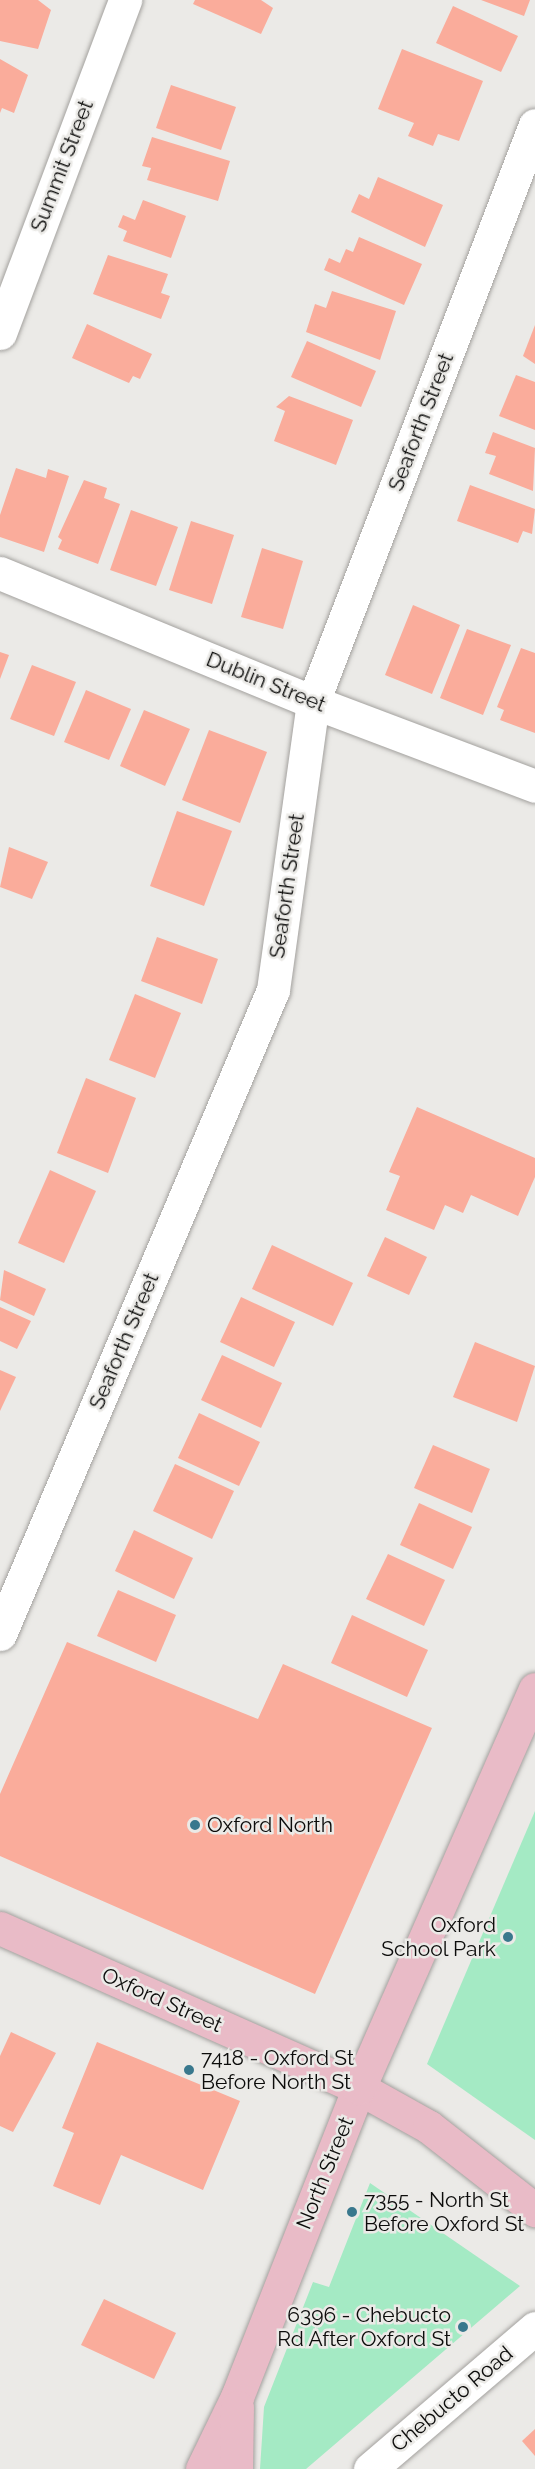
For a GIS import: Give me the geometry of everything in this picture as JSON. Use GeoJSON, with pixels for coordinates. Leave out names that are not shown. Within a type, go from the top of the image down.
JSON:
{"type":"FeatureCollection","features":[{"type":"Feature","properties":{"kind":"main road","name":"North Street"},"geometry":{"type":"LineString","coordinates":[[202,2469],[237,2397],[359,2088],[535,1689]]}},
{"type":"Feature","properties":{"kind":"main road","name":"Oxford Street"},"geometry":{"type":"LineString","coordinates":[[0,1928],[359,2088],[429,2127],[535,2210]]}},
{"type":"Feature","properties":{"kind":"main road","name":"North Street"},"geometry":{"type":"LineString","coordinates":[[236,2469],[237,2397]]}},
{"type":"Feature","properties":{"kind":"street","name":"Summit Street"},"geometry":{"type":"LineString","coordinates":[[0,333],[125,0]]}},
{"type":"Feature","properties":{"kind":"street","name":"Seaforth Street"},"geometry":{"type":"LineString","coordinates":[[0,1634],[273,990],[314,702],[535,125]]}},
{"type":"Feature","properties":{"kind":"street","name":"Dublin Street"},"geometry":{"type":"LineString","coordinates":[[0,573],[314,702],[535,786]]}},
{"type":"Feature","properties":{"kind":"street","name":"Chebucto Road"},"geometry":{"type":"LineString","coordinates":[[370,2469],[535,2328]]}},
{"type":"Feature","properties":{"kind":"green space","name":"Oxford School Park"},"geometry":{"type":"Polygon","coordinates":[[[535,1811],[535,2140],[427,2064],[535,1811]]]}},
{"type":"Feature","properties":{"kind":"green space"},"geometry":{"type":"Polygon","coordinates":[[[370,2183],[520,2286],[306,2469],[260,2469],[264,2407],[313,2282],[329,2287],[370,2183]]]}},
{"type":"Feature","properties":{"kind":"building"},"geometry":{"type":"Polygon","coordinates":[[[0,0],[38,0],[51,10],[38,49],[0,41],[0,0]]]}},
{"type":"Feature","properties":{"kind":"building"},"geometry":{"type":"Polygon","coordinates":[[[195,0],[261,0],[273,8],[261,34],[193,4],[195,0]]]}},
{"type":"Feature","properties":{"kind":"building"},"geometry":{"type":"Polygon","coordinates":[[[481,0],[530,0],[524,16],[481,0]]]}},
{"type":"Feature","properties":{"kind":"building"},"geometry":{"type":"Polygon","coordinates":[[[453,6],[518,36],[501,72],[436,43],[453,6]]]}},
{"type":"Feature","properties":{"kind":"building"},"geometry":{"type":"Polygon","coordinates":[[[402,49],[483,81],[459,141],[438,134],[433,146],[408,136],[414,123],[378,109],[402,49]]]}},
{"type":"Feature","properties":{"kind":"building"},"geometry":{"type":"Polygon","coordinates":[[[0,59],[28,75],[14,113],[2,108],[0,113],[0,59]]]}},
{"type":"Feature","properties":{"kind":"building"},"geometry":{"type":"Polygon","coordinates":[[[171,85],[236,107],[221,150],[156,128],[171,85]]]}},
{"type":"Feature","properties":{"kind":"building"},"geometry":{"type":"Polygon","coordinates":[[[152,137],[230,161],[218,201],[147,180],[151,168],[142,166],[152,137]]]}},
{"type":"Feature","properties":{"kind":"building"},"geometry":{"type":"Polygon","coordinates":[[[378,177],[443,205],[425,247],[351,212],[359,194],[369,199],[378,177]]]}},
{"type":"Feature","properties":{"kind":"building"},"geometry":{"type":"Polygon","coordinates":[[[143,200],[186,216],[171,258],[123,241],[127,231],[118,227],[123,215],[135,220],[143,200]]]}},
{"type":"Feature","properties":{"kind":"building"},"geometry":{"type":"Polygon","coordinates":[[[359,237],[422,264],[404,305],[324,270],[329,258],[340,263],[346,249],[353,252],[359,237]]]}},
{"type":"Feature","properties":{"kind":"building"},"geometry":{"type":"Polygon","coordinates":[[[108,255],[168,274],[161,293],[170,296],[161,319],[93,294],[108,255]]]}},
{"type":"Feature","properties":{"kind":"building"},"geometry":{"type":"Polygon","coordinates":[[[332,291],[396,311],[380,360],[306,332],[315,304],[326,308],[332,291]]]}},
{"type":"Feature","properties":{"kind":"building"},"geometry":{"type":"Polygon","coordinates":[[[87,324],[152,354],[140,379],[133,376],[129,383],[72,358],[87,324]]]}},
{"type":"Feature","properties":{"kind":"building"},"geometry":{"type":"Polygon","coordinates":[[[535,325],[535,364],[523,356],[535,325]]]}},
{"type":"Feature","properties":{"kind":"building"},"geometry":{"type":"Polygon","coordinates":[[[307,341],[376,371],[361,407],[291,377],[307,341]]]}},
{"type":"Feature","properties":{"kind":"building"},"geometry":{"type":"Polygon","coordinates":[[[516,375],[535,382],[535,430],[499,416],[516,375]]]}},
{"type":"Feature","properties":{"kind":"building"},"geometry":{"type":"Polygon","coordinates":[[[289,396],[353,420],[336,465],[274,441],[285,411],[276,407],[289,396]]]}},
{"type":"Feature","properties":{"kind":"building"},"geometry":{"type":"Polygon","coordinates":[[[493,432],[535,448],[533,491],[489,474],[496,456],[485,453],[493,432]]]}},
{"type":"Feature","properties":{"kind":"building"},"geometry":{"type":"Polygon","coordinates":[[[16,468],[46,478],[48,469],[69,476],[44,552],[0,537],[0,515],[16,468]]]}},
{"type":"Feature","properties":{"kind":"building"},"geometry":{"type":"Polygon","coordinates":[[[84,480],[107,488],[104,498],[120,504],[98,564],[58,549],[62,540],[58,537],[84,480]]]}},
{"type":"Feature","properties":{"kind":"building"},"geometry":{"type":"Polygon","coordinates":[[[470,485],[535,509],[532,534],[523,531],[518,543],[457,521],[470,485]]]}},
{"type":"Feature","properties":{"kind":"building"},"geometry":{"type":"Polygon","coordinates":[[[131,510],[178,527],[156,586],[110,570],[131,510]]]}},
{"type":"Feature","properties":{"kind":"building"},"geometry":{"type":"Polygon","coordinates":[[[191,521],[234,535],[212,604],[169,590],[191,521]]]}},
{"type":"Feature","properties":{"kind":"building"},"geometry":{"type":"Polygon","coordinates":[[[262,548],[303,561],[283,629],[241,617],[262,548]]]}},
{"type":"Feature","properties":{"kind":"building"},"geometry":{"type":"Polygon","coordinates":[[[413,605],[460,625],[432,694],[385,675],[413,605]]]}},
{"type":"Feature","properties":{"kind":"building"},"geometry":{"type":"Polygon","coordinates":[[[467,629],[511,645],[483,715],[440,698],[467,629]]]}},
{"type":"Feature","properties":{"kind":"building"},"geometry":{"type":"Polygon","coordinates":[[[521,648],[535,653],[535,733],[500,720],[504,710],[497,707],[521,648]]]}},
{"type":"Feature","properties":{"kind":"building"},"geometry":{"type":"Polygon","coordinates":[[[0,652],[9,655],[0,679],[0,652]]]}},
{"type":"Feature","properties":{"kind":"building"},"geometry":{"type":"Polygon","coordinates":[[[32,665],[76,682],[54,736],[10,719],[32,665]]]}},
{"type":"Feature","properties":{"kind":"building"},"geometry":{"type":"Polygon","coordinates":[[[86,690],[131,709],[109,760],[64,742],[86,690]]]}},
{"type":"Feature","properties":{"kind":"building"},"geometry":{"type":"Polygon","coordinates":[[[144,710],[190,729],[165,786],[120,766],[144,710]]]}},
{"type":"Feature","properties":{"kind":"building"},"geometry":{"type":"Polygon","coordinates":[[[209,730],[267,752],[240,823],[182,800],[209,730]]]}},
{"type":"Feature","properties":{"kind":"building"},"geometry":{"type":"Polygon","coordinates":[[[177,811],[232,831],[204,906],[150,886],[177,811]]]}},
{"type":"Feature","properties":{"kind":"building"},"geometry":{"type":"Polygon","coordinates":[[[9,847],[48,862],[32,899],[0,887],[9,847]]]}},
{"type":"Feature","properties":{"kind":"building"},"geometry":{"type":"Polygon","coordinates":[[[157,937],[218,959],[202,1004],[141,981],[157,937]]]}},
{"type":"Feature","properties":{"kind":"building"},"geometry":{"type":"Polygon","coordinates":[[[135,994],[181,1013],[155,1078],[109,1060],[135,994]]]}},
{"type":"Feature","properties":{"kind":"building"},"geometry":{"type":"Polygon","coordinates":[[[86,1078],[136,1098],[108,1173],[57,1153],[86,1078]]]}},
{"type":"Feature","properties":{"kind":"building"},"geometry":{"type":"Polygon","coordinates":[[[417,1107],[535,1158],[535,1177],[518,1216],[471,1195],[463,1213],[445,1205],[434,1230],[386,1210],[400,1176],[389,1172],[417,1107]]]}},
{"type":"Feature","properties":{"kind":"building"},"geometry":{"type":"Polygon","coordinates":[[[50,1170],[96,1191],[64,1263],[18,1243],[50,1170]]]}},
{"type":"Feature","properties":{"kind":"building"},"geometry":{"type":"Polygon","coordinates":[[[385,1237],[427,1257],[409,1295],[367,1276],[385,1237]]]}},
{"type":"Feature","properties":{"kind":"building"},"geometry":{"type":"Polygon","coordinates":[[[272,1245],[353,1283],[333,1326],[252,1289],[272,1245]]]}},
{"type":"Feature","properties":{"kind":"building"},"geometry":{"type":"Polygon","coordinates":[[[4,1270],[46,1289],[34,1316],[0,1300],[4,1270]]]}},
{"type":"Feature","properties":{"kind":"building"},"geometry":{"type":"Polygon","coordinates":[[[241,1297],[295,1322],[274,1367],[220,1342],[241,1297]]]}},
{"type":"Feature","properties":{"kind":"building"},"geometry":{"type":"Polygon","coordinates":[[[0,1307],[31,1321],[17,1349],[0,1341],[0,1307]]]}},
{"type":"Feature","properties":{"kind":"building"},"geometry":{"type":"Polygon","coordinates":[[[475,1342],[535,1366],[517,1422],[453,1397],[475,1342]]]}},
{"type":"Feature","properties":{"kind":"building"},"geometry":{"type":"Polygon","coordinates":[[[222,1355],[282,1383],[261,1428],[201,1400],[222,1355]]]}},
{"type":"Feature","properties":{"kind":"building"},"geometry":{"type":"Polygon","coordinates":[[[0,1370],[16,1377],[0,1411],[0,1370]]]}},
{"type":"Feature","properties":{"kind":"building"},"geometry":{"type":"Polygon","coordinates":[[[199,1413],[260,1442],[239,1486],[178,1458],[199,1413]]]}},
{"type":"Feature","properties":{"kind":"building"},"geometry":{"type":"Polygon","coordinates":[[[433,1445],[490,1469],[472,1513],[414,1488],[433,1445]]]}},
{"type":"Feature","properties":{"kind":"building"},"geometry":{"type":"Polygon","coordinates":[[[175,1464],[234,1491],[212,1539],[153,1511],[175,1464]]]}},
{"type":"Feature","properties":{"kind":"building"},"geometry":{"type":"Polygon","coordinates":[[[419,1503],[472,1527],[453,1569],[400,1545],[419,1503]]]}},
{"type":"Feature","properties":{"kind":"building"},"geometry":{"type":"Polygon","coordinates":[[[134,1530],[193,1558],[174,1599],[115,1571],[134,1530]]]}},
{"type":"Feature","properties":{"kind":"building"},"geometry":{"type":"Polygon","coordinates":[[[388,1554],[445,1580],[424,1626],[366,1599],[388,1554]]]}},
{"type":"Feature","properties":{"kind":"building"},"geometry":{"type":"Polygon","coordinates":[[[118,1590],[176,1615],[156,1662],[97,1636],[118,1590]]]}},
{"type":"Feature","properties":{"kind":"building"},"geometry":{"type":"Polygon","coordinates":[[[352,1615],[428,1650],[407,1697],[331,1663],[352,1615]]]}},
{"type":"Feature","properties":{"kind":"building","name":"Oxford North"},"geometry":{"type":"Polygon","coordinates":[[[67,1642],[258,1719],[283,1664],[432,1728],[315,1994],[0,1856],[0,1794],[67,1642]]]}},
{"type":"Feature","properties":{"kind":"building"},"geometry":{"type":"Polygon","coordinates":[[[11,2032],[56,2053],[13,2132],[0,2126],[0,2056],[11,2032]]]}},
{"type":"Feature","properties":{"kind":"building"},"geometry":{"type":"Polygon","coordinates":[[[97,2042],[240,2101],[203,2190],[121,2155],[100,2205],[53,2186],[74,2133],[62,2128],[97,2042]]]}},
{"type":"Feature","properties":{"kind":"building"},"geometry":{"type":"Polygon","coordinates":[[[104,2299],[176,2333],[154,2379],[81,2345],[104,2299]]]}},
{"type":"Feature","properties":{"kind":"building"},"geometry":{"type":"Polygon","coordinates":[[[535,2429],[535,2456],[522,2441],[535,2429]]]}},
{"type":"Feature","properties":{"kind":"place","name":"Oxford North"},"geometry":{"type":"Point","coordinates":[195,1825]}},
{"type":"Feature","properties":{"kind":"place","name":"Oxford School Park"},"geometry":{"type":"Point","coordinates":[508,1937]}},
{"type":"Feature","properties":{"kind":"place","name":"7418 - Oxford St Before North St"},"geometry":{"type":"Point","coordinates":[189,2070]}},
{"type":"Feature","properties":{"kind":"place","name":"7355 - North St Before Oxford St"},"geometry":{"type":"Point","coordinates":[352,2212]}},
{"type":"Feature","properties":{"kind":"place","name":"6396 - Chebucto Rd After Oxford St"},"geometry":{"type":"Point","coordinates":[463,2327]}}]}
